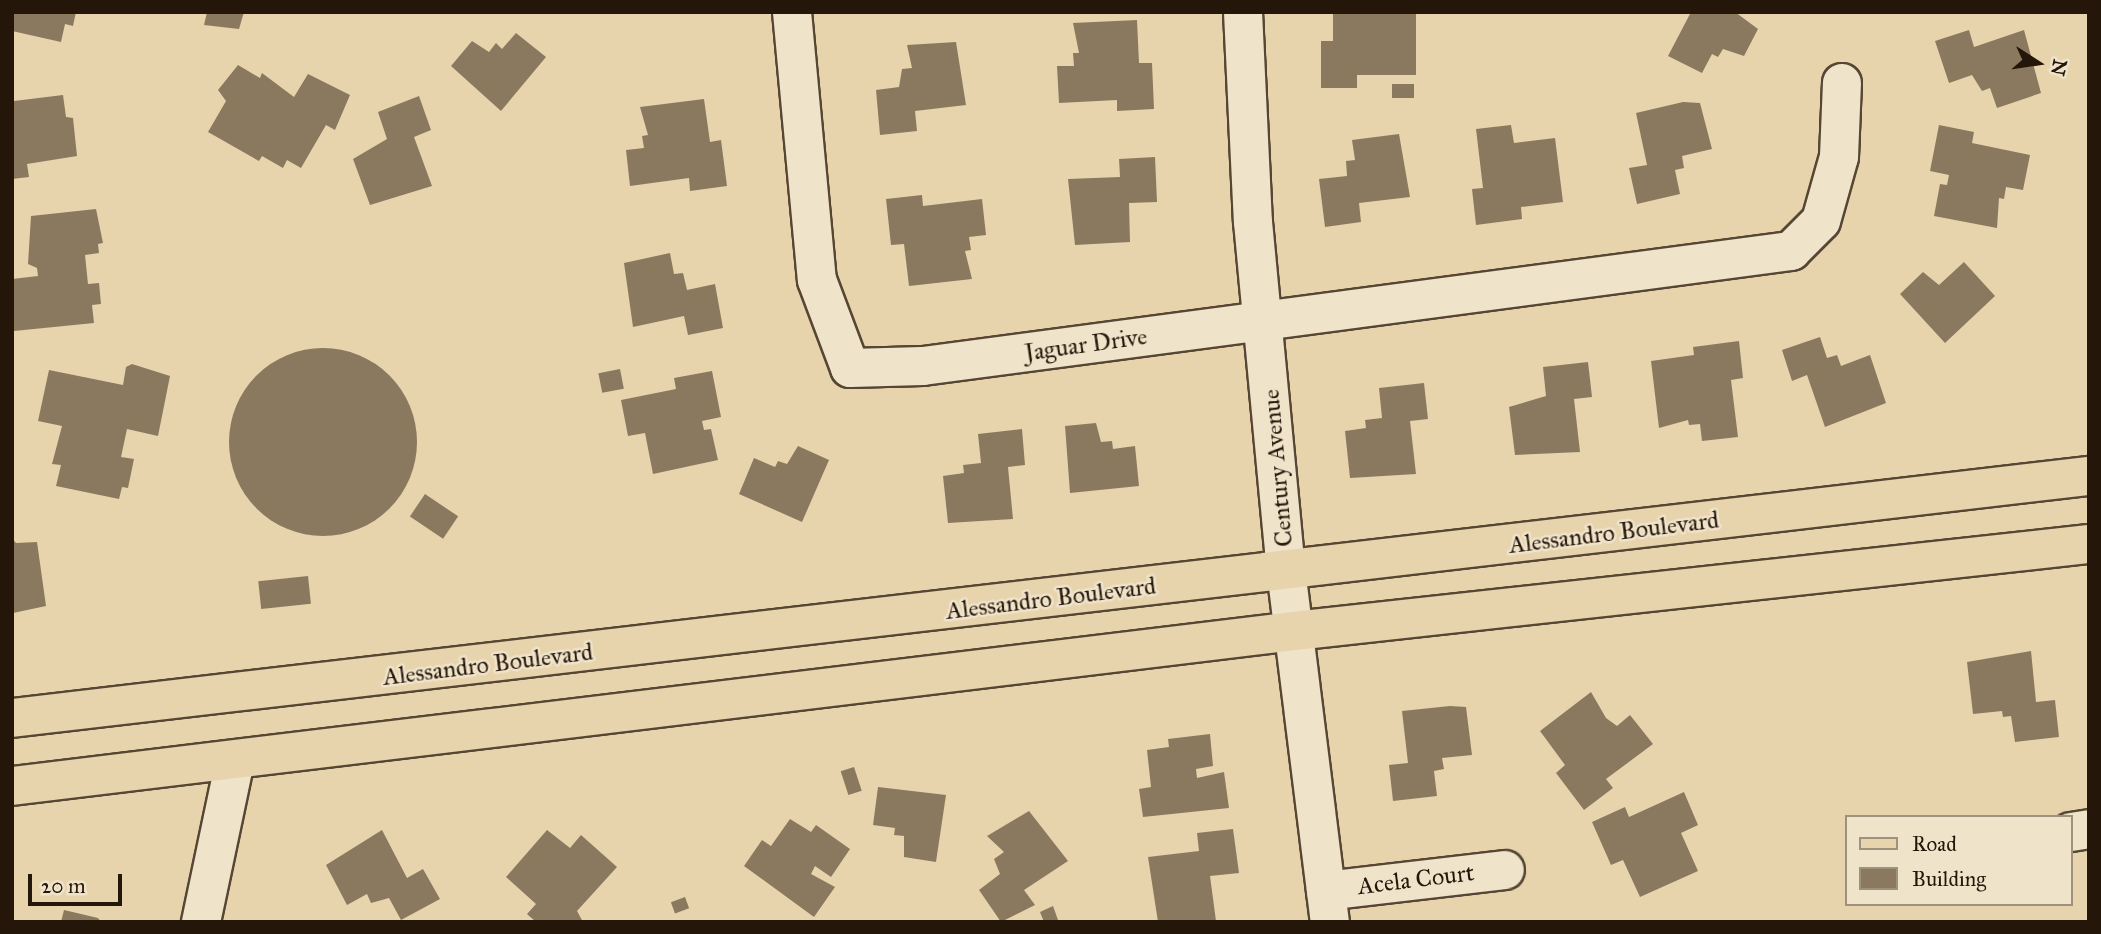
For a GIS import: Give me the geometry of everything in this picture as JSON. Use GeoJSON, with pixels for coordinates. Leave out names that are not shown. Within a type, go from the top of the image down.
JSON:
{"type":"FeatureCollection","features":[{"type":"Feature","properties":{"kind":"main road","name":"Alessandro Boulevard"},"geometry":{"type":"LineString","coordinates":[[12,718],[2089,476]]}},
{"type":"Feature","properties":{"kind":"main road"},"geometry":{"type":"LineString","coordinates":[[12,786],[1294,631],[2089,544]]}},
{"type":"Feature","properties":{"kind":"street","name":"Jaguar Drive"},"geometry":{"type":"LineString","coordinates":[[792,12],[817,280],[850,368],[923,366],[1791,251],[1821,221],[1839,157],[1842,83]]}},
{"type":"Feature","properties":{"kind":"street","name":"Century Avenue"},"geometry":{"type":"LineString","coordinates":[[1244,12],[1253,222],[1266,321],[1286,570],[1328,906]]}},
{"type":"Feature","properties":{"kind":"street"},"geometry":{"type":"LineString","coordinates":[[201,922],[235,761]]}},
{"type":"Feature","properties":{"kind":"street","name":"Acela Court"},"geometry":{"type":"LineString","coordinates":[[1328,906],[1505,870]]}},
{"type":"Feature","properties":{"kind":"building"},"geometry":{"type":"Polygon","coordinates":[[[12,12],[76,12],[73,26],[65,24],[61,42],[12,31],[12,12]]]}},
{"type":"Feature","properties":{"kind":"building"},"geometry":{"type":"Polygon","coordinates":[[[207,12],[244,12],[239,29],[204,25],[207,12]]]}},
{"type":"Feature","properties":{"kind":"building"},"geometry":{"type":"Polygon","coordinates":[[[1333,12],[1416,12],[1416,75],[1357,75],[1357,88],[1321,88],[1321,41],[1333,41],[1333,12]]]}},
{"type":"Feature","properties":{"kind":"building"},"geometry":{"type":"Polygon","coordinates":[[[1691,12],[1735,12],[1758,29],[1744,56],[1723,49],[1718,57],[1712,54],[1702,73],[1668,56],[1691,12]]]}},
{"type":"Feature","properties":{"kind":"building"},"geometry":{"type":"Polygon","coordinates":[[[1137,20],[1139,63],[1152,63],[1154,109],[1117,111],[1117,100],[1059,103],[1057,66],[1074,66],[1073,53],[1079,53],[1073,23],[1137,20]]]}},
{"type":"Feature","properties":{"kind":"building"},"geometry":{"type":"Polygon","coordinates":[[[1969,30],[1974,47],[2024,30],[2041,93],[1997,108],[1990,88],[1982,91],[1972,75],[1949,83],[1935,41],[1969,30]]]}},
{"type":"Feature","properties":{"kind":"building"},"geometry":{"type":"Polygon","coordinates":[[[516,33],[546,57],[501,111],[451,66],[472,41],[489,52],[496,43],[502,49],[516,33]]]}},
{"type":"Feature","properties":{"kind":"building"},"geometry":{"type":"Polygon","coordinates":[[[956,42],[966,105],[915,111],[917,131],[880,135],[876,90],[899,87],[902,69],[912,68],[907,45],[956,42]]]}},
{"type":"Feature","properties":{"kind":"building"},"geometry":{"type":"Polygon","coordinates":[[[238,65],[260,78],[262,73],[294,97],[308,74],[350,95],[335,130],[326,125],[301,168],[287,160],[283,168],[262,156],[259,161],[208,132],[226,101],[218,90],[238,65]]]}},
{"type":"Feature","properties":{"kind":"building"},"geometry":{"type":"Polygon","coordinates":[[[1392,84],[1414,84],[1414,98],[1392,98],[1392,84]]]}},
{"type":"Feature","properties":{"kind":"building"},"geometry":{"type":"Polygon","coordinates":[[[63,95],[66,117],[73,118],[77,156],[27,164],[29,177],[12,179],[14,101],[63,95]]]}},
{"type":"Feature","properties":{"kind":"building"},"geometry":{"type":"Polygon","coordinates":[[[419,96],[431,130],[414,137],[432,186],[370,205],[353,159],[387,139],[378,112],[419,96]]]}},
{"type":"Feature","properties":{"kind":"building"},"geometry":{"type":"Polygon","coordinates":[[[704,99],[710,142],[721,140],[727,186],[690,191],[689,178],[630,186],[626,150],[644,148],[642,136],[648,135],[640,107],[704,99]]]}},
{"type":"Feature","properties":{"kind":"building"},"geometry":{"type":"Polygon","coordinates":[[[1683,102],[1700,103],[1712,149],[1682,156],[1684,168],[1675,170],[1680,194],[1637,204],[1629,168],[1647,165],[1636,113],[1683,102]]]}},
{"type":"Feature","properties":{"kind":"building"},"geometry":{"type":"Polygon","coordinates":[[[1511,125],[1514,143],[1555,138],[1563,202],[1521,207],[1522,219],[1476,225],[1472,189],[1483,188],[1476,129],[1511,125]]]}},
{"type":"Feature","properties":{"kind":"building"},"geometry":{"type":"Polygon","coordinates":[[[1939,125],[1974,132],[1972,143],[2030,155],[2023,190],[2006,187],[2004,199],[1999,198],[1997,228],[1934,216],[1940,184],[1947,185],[1949,175],[1930,171],[1939,125]]]}},
{"type":"Feature","properties":{"kind":"building"},"geometry":{"type":"Polygon","coordinates":[[[1399,134],[1410,197],[1359,203],[1361,222],[1325,227],[1319,179],[1347,176],[1346,161],[1355,160],[1352,140],[1399,134]]]}},
{"type":"Feature","properties":{"kind":"building"},"geometry":{"type":"Polygon","coordinates":[[[1155,157],[1157,202],[1129,203],[1130,242],[1075,245],[1068,179],[1120,177],[1119,159],[1155,157]]]}},
{"type":"Feature","properties":{"kind":"building"},"geometry":{"type":"Polygon","coordinates":[[[922,195],[923,206],[982,199],[986,235],[969,237],[971,250],[965,251],[972,279],[909,286],[904,244],[891,245],[886,199],[922,195]]]}},
{"type":"Feature","properties":{"kind":"building"},"geometry":{"type":"Polygon","coordinates":[[[96,209],[103,243],[98,244],[99,253],[85,255],[88,284],[99,283],[101,304],[92,305],[94,323],[14,331],[12,279],[38,276],[37,268],[28,264],[31,216],[96,209]]]}},
{"type":"Feature","properties":{"kind":"building"},"geometry":{"type":"Polygon","coordinates":[[[670,253],[674,274],[683,273],[687,290],[715,284],[723,328],[688,335],[684,316],[633,327],[624,263],[670,253]]]}},
{"type":"Feature","properties":{"kind":"building"},"geometry":{"type":"Polygon","coordinates":[[[1964,262],[1995,296],[1945,343],[1900,294],[1923,272],[1939,285],[1964,262]]]}},
{"type":"Feature","properties":{"kind":"building"},"geometry":{"type":"Polygon","coordinates":[[[1820,337],[1827,358],[1837,355],[1841,366],[1870,355],[1886,403],[1825,427],[1807,375],[1792,381],[1782,350],[1820,337]]]}},
{"type":"Feature","properties":{"kind":"building"},"geometry":{"type":"Polygon","coordinates":[[[1739,341],[1743,378],[1731,380],[1738,437],[1702,441],[1700,424],[1689,425],[1688,420],[1659,428],[1651,361],[1694,355],[1693,347],[1739,341]]]}},
{"type":"Feature","properties":{"kind":"building"},"geometry":{"type":"Polygon","coordinates":[[[323,348],[359,355],[390,375],[410,406],[417,442],[410,478],[390,509],[359,529],[323,536],[287,529],[256,509],[236,478],[229,442],[236,406],[256,375],[287,355],[323,348]]]}},
{"type":"Feature","properties":{"kind":"building"},"geometry":{"type":"Polygon","coordinates":[[[1588,362],[1592,397],[1574,399],[1580,452],[1515,455],[1509,407],[1546,396],[1543,367],[1588,362]]]}},
{"type":"Feature","properties":{"kind":"building"},"geometry":{"type":"Polygon","coordinates":[[[132,364],[170,376],[158,436],[127,429],[121,457],[134,459],[128,488],[122,487],[119,499],[56,486],[61,465],[52,464],[62,426],[38,421],[49,370],[123,385],[126,367],[132,364]]]}},
{"type":"Feature","properties":{"kind":"building"},"geometry":{"type":"Polygon","coordinates":[[[620,369],[624,389],[602,393],[598,373],[620,369]]]}},
{"type":"Feature","properties":{"kind":"building"},"geometry":{"type":"Polygon","coordinates":[[[712,371],[721,417],[702,421],[704,430],[711,429],[718,460],[653,474],[645,433],[628,436],[621,400],[676,389],[674,378],[712,371]]]}},
{"type":"Feature","properties":{"kind":"building"},"geometry":{"type":"Polygon","coordinates":[[[1424,383],[1428,419],[1410,421],[1416,474],[1350,478],[1345,431],[1366,428],[1365,420],[1382,418],[1379,388],[1424,383]]]}},
{"type":"Feature","properties":{"kind":"building"},"geometry":{"type":"Polygon","coordinates":[[[1096,423],[1101,442],[1112,441],[1113,449],[1135,446],[1139,486],[1070,493],[1065,426],[1096,423]]]}},
{"type":"Feature","properties":{"kind":"building"},"geometry":{"type":"Polygon","coordinates":[[[1022,429],[1025,465],[1008,467],[1013,519],[948,523],[943,476],[964,473],[963,465],[981,463],[978,434],[1022,429]]]}},
{"type":"Feature","properties":{"kind":"building"},"geometry":{"type":"Polygon","coordinates":[[[798,446],[829,460],[802,522],[739,494],[754,458],[775,467],[778,461],[787,464],[798,446]]]}},
{"type":"Feature","properties":{"kind":"building"},"geometry":{"type":"Polygon","coordinates":[[[425,494],[458,516],[443,539],[410,516],[425,494]]]}},
{"type":"Feature","properties":{"kind":"building"},"geometry":{"type":"Polygon","coordinates":[[[12,538],[16,543],[37,542],[46,606],[13,613],[12,538]]]}},
{"type":"Feature","properties":{"kind":"building"},"geometry":{"type":"Polygon","coordinates":[[[308,576],[311,604],[261,609],[258,581],[308,576]]]}},
{"type":"Feature","properties":{"kind":"building"},"geometry":{"type":"Polygon","coordinates":[[[2031,651],[2036,702],[2055,700],[2059,737],[2015,742],[2011,716],[2003,717],[2002,711],[1973,714],[1967,662],[2031,651]]]}},
{"type":"Feature","properties":{"kind":"building"},"geometry":{"type":"Polygon","coordinates":[[[1591,692],[1606,718],[1617,726],[1630,715],[1653,744],[1606,779],[1613,788],[1584,810],[1556,773],[1565,765],[1540,731],[1591,692]]]}},
{"type":"Feature","properties":{"kind":"building"},"geometry":{"type":"Polygon","coordinates":[[[1466,707],[1472,755],[1442,758],[1444,769],[1434,771],[1437,796],[1393,801],[1389,765],[1408,763],[1402,711],[1466,707]]]}},
{"type":"Feature","properties":{"kind":"building"},"geometry":{"type":"Polygon","coordinates":[[[1210,734],[1213,766],[1196,769],[1197,778],[1224,772],[1229,808],[1143,817],[1139,789],[1151,787],[1147,750],[1169,747],[1168,739],[1210,734]]]}},
{"type":"Feature","properties":{"kind":"building"},"geometry":{"type":"Polygon","coordinates":[[[854,767],[862,791],[848,795],[841,771],[854,767]]]}},
{"type":"Feature","properties":{"kind":"building"},"geometry":{"type":"Polygon","coordinates":[[[878,787],[946,795],[936,862],[904,857],[904,836],[894,835],[895,828],[873,825],[878,787]]]}},
{"type":"Feature","properties":{"kind":"building"},"geometry":{"type":"Polygon","coordinates":[[[1684,792],[1698,825],[1681,833],[1698,871],[1640,897],[1623,860],[1611,865],[1592,822],[1625,807],[1629,817],[1684,792]]]}},
{"type":"Feature","properties":{"kind":"building"},"geometry":{"type":"Polygon","coordinates":[[[1029,811],[1068,861],[1024,890],[1035,905],[1001,922],[979,890],[1000,874],[994,859],[1004,852],[987,836],[1029,811]]]}},
{"type":"Feature","properties":{"kind":"building"},"geometry":{"type":"Polygon","coordinates":[[[790,819],[811,832],[816,825],[850,849],[831,877],[815,866],[811,874],[835,887],[814,917],[744,866],[762,840],[771,846],[790,819]]]}},
{"type":"Feature","properties":{"kind":"building"},"geometry":{"type":"Polygon","coordinates":[[[1233,829],[1239,873],[1210,876],[1216,921],[1158,922],[1148,857],[1199,851],[1197,833],[1233,829]]]}},
{"type":"Feature","properties":{"kind":"building"},"geometry":{"type":"Polygon","coordinates":[[[382,830],[407,878],[423,869],[440,899],[401,920],[389,898],[371,903],[367,894],[347,905],[326,865],[382,830]]]}},
{"type":"Feature","properties":{"kind":"building"},"geometry":{"type":"Polygon","coordinates":[[[547,830],[570,848],[581,835],[617,867],[577,911],[583,922],[536,922],[527,914],[536,904],[506,877],[547,830]]]}},
{"type":"Feature","properties":{"kind":"building"},"geometry":{"type":"Polygon","coordinates":[[[685,897],[689,908],[675,913],[671,902],[685,897]]]}},
{"type":"Feature","properties":{"kind":"building"},"geometry":{"type":"Polygon","coordinates":[[[1053,906],[1058,920],[1044,922],[1040,912],[1053,906]]]}},
{"type":"Feature","properties":{"kind":"building"},"geometry":{"type":"Polygon","coordinates":[[[64,910],[98,918],[101,922],[61,922],[64,910]]]}}]}
